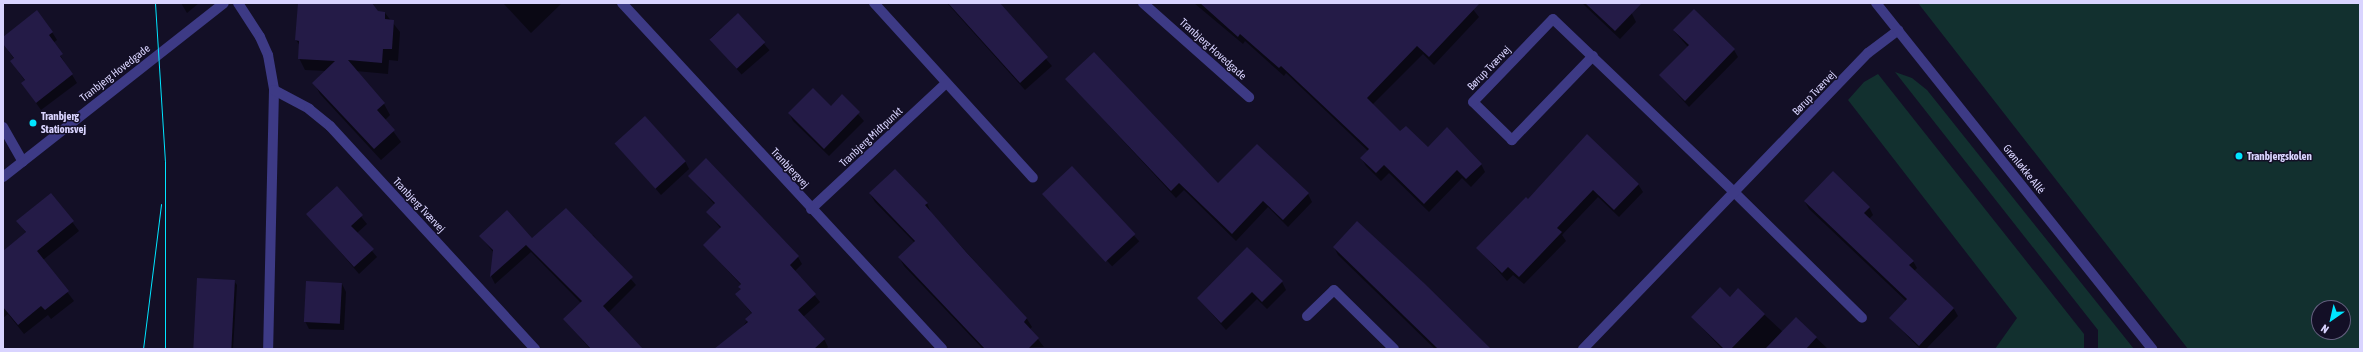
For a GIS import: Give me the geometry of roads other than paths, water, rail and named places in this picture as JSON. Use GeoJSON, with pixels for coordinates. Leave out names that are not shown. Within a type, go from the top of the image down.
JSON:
{"type":"FeatureCollection","features":[{"type":"Feature","properties":{"kind":"street","name":"Tranbjerg Hovedgade"},"geometry":{"type":"LineString","coordinates":[[3,177],[224,3]]}},
{"type":"Feature","properties":{"kind":"street"},"geometry":{"type":"LineString","coordinates":[[238,3],[260,37],[268,55],[274,90],[268,349]]}},
{"type":"Feature","properties":{"kind":"street","name":"Tranbjergvej"},"geometry":{"type":"LineString","coordinates":[[622,3],[942,349]]}},
{"type":"Feature","properties":{"kind":"street"},"geometry":{"type":"LineString","coordinates":[[874,3],[1033,178]]}},
{"type":"Feature","properties":{"kind":"street","name":"Tranbjerg Hovedgade"},"geometry":{"type":"LineString","coordinates":[[1143,3],[1249,97]]}},
{"type":"Feature","properties":{"kind":"street","name":"Grønløkke Allé"},"geometry":{"type":"LineString","coordinates":[[1876,3],[2152,349]]}},
{"type":"Feature","properties":{"kind":"street","name":"Børup Tværvej"},"geometry":{"type":"LineString","coordinates":[[1593,56],[1512,140],[1473,102],[1553,18],[1593,56],[1735,193],[1862,318]]}},
{"type":"Feature","properties":{"kind":"street","name":"Børup Tværvej"},"geometry":{"type":"LineString","coordinates":[[1583,349],[1735,193],[1868,53],[1898,30]]}},
{"type":"Feature","properties":{"kind":"street","name":"Tranbjerg Midtpunkt"},"geometry":{"type":"LineString","coordinates":[[811,209],[946,82]]}},
{"type":"Feature","properties":{"kind":"street","name":"Tranbjerg Tværvej"},"geometry":{"type":"LineString","coordinates":[[274,90],[309,109],[330,126],[535,349]]}},
{"type":"Feature","properties":{"kind":"street"},"geometry":{"type":"LineString","coordinates":[[3,127],[23,162]]}},
{"type":"Feature","properties":{"kind":"street"},"geometry":{"type":"LineString","coordinates":[[1307,316],[1334,290],[1394,349]]}},
{"type":"Feature","properties":{"kind":"tram line"},"geometry":{"type":"LineString","coordinates":[[155,3],[165,161],[165,349]]}},
{"type":"Feature","properties":{"kind":"tram line"},"geometry":{"type":"LineString","coordinates":[[143,349],[161,204]]}},
{"type":"Feature","properties":{"kind":"place","name":"Tranbjerg Stationsvej"},"geometry":{"type":"Point","coordinates":[33,123]}},
{"type":"Feature","properties":{"kind":"place","name":"Tranbjergskolen"},"geometry":{"type":"Point","coordinates":[2239,156]}}]}
